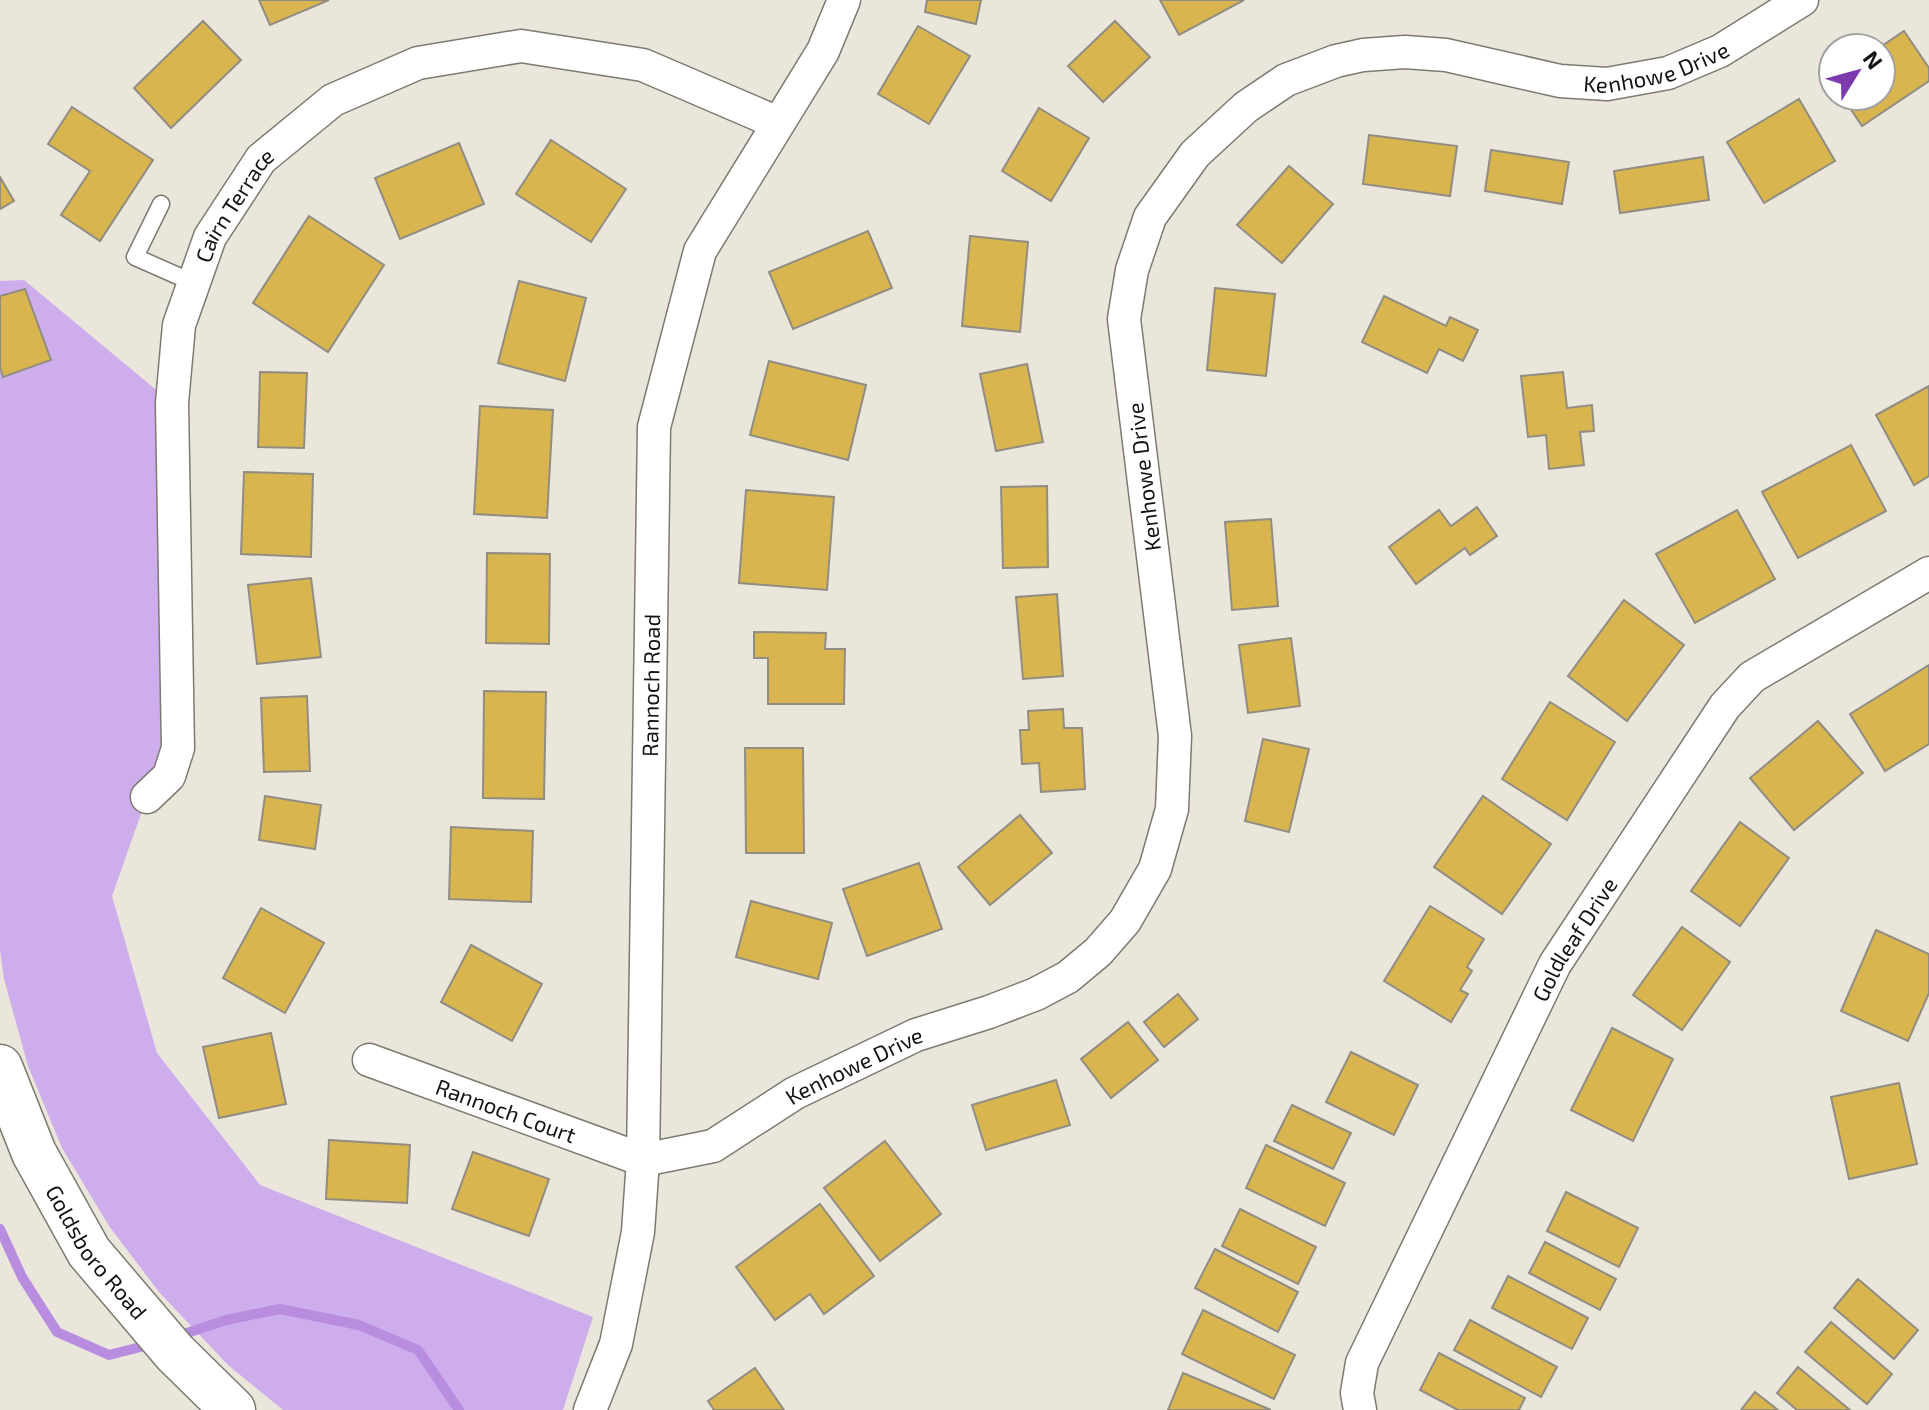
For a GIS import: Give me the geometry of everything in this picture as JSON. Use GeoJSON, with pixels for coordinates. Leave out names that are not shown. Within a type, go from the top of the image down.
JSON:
{"type":"FeatureCollection","features":[{"type":"Feature","properties":{"kind":"main road","name":"Goldsboro Road"},"geometry":{"type":"LineString","coordinates":[[0,1067],[34,1153],[89,1252],[162,1339],[233,1410]]}},
{"type":"Feature","properties":{"kind":"street","name":"Rannoch Road"},"geometry":{"type":"LineString","coordinates":[[590,1410],[616,1344],[622,1317],[638,1232],[643,1160],[654,427],[700,251],[823,51],[844,0]]}},
{"type":"Feature","properties":{"kind":"street","name":"Kenhowe Drive"},"geometry":{"type":"LineString","coordinates":[[643,1160],[713,1146],[795,1093],[916,1035],[989,1012],[1036,994],[1068,977],[1098,952],[1125,921],[1155,869],[1172,809],[1175,736],[1124,319],[1132,270],[1150,217],[1195,154],[1246,107],[1286,80],[1336,61],[1363,55],[1405,52],[1446,55],[1560,81],[1607,84],[1668,73],[1720,51],[1802,0]]}},
{"type":"Feature","properties":{"kind":"street","name":"Cairn Terrace"},"geometry":{"type":"LineString","coordinates":[[147,797],[169,776],[178,748],[172,403],[179,325],[210,237],[261,159],[333,100],[418,63],[521,46],[643,65],[778,123]]}},
{"type":"Feature","properties":{"kind":"street","name":"Goldleaf Drive"},"geometry":{"type":"LineString","coordinates":[[1360,1410],[1357,1393],[1362,1363],[1555,964],[1725,706],[1752,677],[1929,573]]}},
{"type":"Feature","properties":{"kind":"street","name":"Rannoch Court"},"geometry":{"type":"LineString","coordinates":[[369,1060],[643,1160]]}},
{"type":"Feature","properties":{"kind":"lane"},"geometry":{"type":"LineString","coordinates":[[161,204],[135,257],[194,283]]}},
{"type":"Feature","properties":{"kind":"shaded area"},"geometry":{"type":"Polygon","coordinates":[[[24,280],[172,403],[178,748],[147,797],[112,896],[157,1053],[260,1185],[593,1317],[563,1410],[283,1410],[228,1365],[159,1292],[109,1226],[62,1148],[28,1066],[4,979],[0,950],[0,281],[24,280]]]}},
{"type":"Feature","properties":{"kind":"building"},"geometry":{"type":"Polygon","coordinates":[[[259,0],[329,0],[270,25],[259,0]]]}},
{"type":"Feature","properties":{"kind":"building"},"geometry":{"type":"Polygon","coordinates":[[[927,0],[981,0],[976,24],[925,12],[927,0]]]}},
{"type":"Feature","properties":{"kind":"building"},"geometry":{"type":"Polygon","coordinates":[[[1160,0],[1244,0],[1179,35],[1160,0]]]}},
{"type":"Feature","properties":{"kind":"building"},"geometry":{"type":"Polygon","coordinates":[[[203,21],[241,60],[171,128],[134,88],[203,21]]]}},
{"type":"Feature","properties":{"kind":"building"},"geometry":{"type":"Polygon","coordinates":[[[1115,21],[1150,57],[1103,102],[1068,66],[1115,21]]]}},
{"type":"Feature","properties":{"kind":"building"},"geometry":{"type":"Polygon","coordinates":[[[918,26],[970,56],[929,124],[878,94],[918,26]]]}},
{"type":"Feature","properties":{"kind":"building"},"geometry":{"type":"Polygon","coordinates":[[[1904,31],[1929,68],[1929,81],[1897,102],[1897,36],[1904,31]]]}},
{"type":"Feature","properties":{"kind":"building"},"geometry":{"type":"Polygon","coordinates":[[[1799,99],[1835,161],[1764,203],[1727,142],[1799,99]]]}},
{"type":"Feature","properties":{"kind":"building"},"geometry":{"type":"Polygon","coordinates":[[[72,107],[153,160],[100,241],[61,215],[90,171],[48,144],[72,107]]]}},
{"type":"Feature","properties":{"kind":"building"},"geometry":{"type":"Polygon","coordinates":[[[1039,108],[1089,138],[1051,201],[1002,171],[1039,108]]]}},
{"type":"Feature","properties":{"kind":"building"},"geometry":{"type":"Polygon","coordinates":[[[1853,112],[1883,112],[1862,126],[1853,112]]]}},
{"type":"Feature","properties":{"kind":"building"},"geometry":{"type":"Polygon","coordinates":[[[1369,135],[1457,146],[1450,196],[1363,184],[1369,135]]]}},
{"type":"Feature","properties":{"kind":"building"},"geometry":{"type":"Polygon","coordinates":[[[551,140],[626,189],[591,242],[516,194],[551,140]]]}},
{"type":"Feature","properties":{"kind":"building"},"geometry":{"type":"Polygon","coordinates":[[[459,143],[484,204],[400,239],[375,178],[459,143]]]}},
{"type":"Feature","properties":{"kind":"building"},"geometry":{"type":"Polygon","coordinates":[[[1491,150],[1569,162],[1562,204],[1485,191],[1491,150]]]}},
{"type":"Feature","properties":{"kind":"building"},"geometry":{"type":"Polygon","coordinates":[[[1703,157],[1709,200],[1620,213],[1614,171],[1703,157]]]}},
{"type":"Feature","properties":{"kind":"building"},"geometry":{"type":"Polygon","coordinates":[[[1289,166],[1333,204],[1282,263],[1237,225],[1289,166]]]}},
{"type":"Feature","properties":{"kind":"building"},"geometry":{"type":"Polygon","coordinates":[[[0,177],[14,201],[0,209],[0,177]]]}},
{"type":"Feature","properties":{"kind":"building"},"geometry":{"type":"Polygon","coordinates":[[[309,216],[384,265],[328,352],[253,303],[309,216]]]}},
{"type":"Feature","properties":{"kind":"building"},"geometry":{"type":"Polygon","coordinates":[[[868,231],[892,288],[793,329],[769,272],[868,231]]]}},
{"type":"Feature","properties":{"kind":"building"},"geometry":{"type":"Polygon","coordinates":[[[970,236],[1028,242],[1020,332],[962,326],[970,236]]]}},
{"type":"Feature","properties":{"kind":"building"},"geometry":{"type":"Polygon","coordinates":[[[519,281],[586,298],[565,381],[498,363],[519,281]]]}},
{"type":"Feature","properties":{"kind":"building"},"geometry":{"type":"Polygon","coordinates":[[[1215,288],[1275,294],[1266,376],[1207,370],[1215,288]]]}},
{"type":"Feature","properties":{"kind":"building"},"geometry":{"type":"Polygon","coordinates":[[[25,289],[51,360],[3,377],[0,367],[0,296],[25,289]]]}},
{"type":"Feature","properties":{"kind":"building"},"geometry":{"type":"Polygon","coordinates":[[[1384,296],[1446,326],[1450,317],[1478,330],[1463,361],[1439,349],[1427,373],[1362,342],[1384,296]]]}},
{"type":"Feature","properties":{"kind":"building"},"geometry":{"type":"Polygon","coordinates":[[[769,361],[866,385],[848,460],[750,435],[769,361]]]}},
{"type":"Feature","properties":{"kind":"building"},"geometry":{"type":"Polygon","coordinates":[[[1027,364],[1043,442],[996,451],[980,374],[1027,364]]]}},
{"type":"Feature","properties":{"kind":"building"},"geometry":{"type":"Polygon","coordinates":[[[260,372],[307,373],[304,448],[258,447],[260,372]]]}},
{"type":"Feature","properties":{"kind":"building"},"geometry":{"type":"Polygon","coordinates":[[[1563,372],[1567,408],[1592,405],[1594,431],[1580,432],[1584,465],[1549,469],[1546,435],[1528,437],[1521,376],[1563,372]]]}},
{"type":"Feature","properties":{"kind":"building"},"geometry":{"type":"Polygon","coordinates":[[[1929,386],[1929,476],[1914,485],[1876,415],[1929,386]]]}},
{"type":"Feature","properties":{"kind":"building"},"geometry":{"type":"Polygon","coordinates":[[[480,406],[553,410],[547,518],[474,514],[480,406]]]}},
{"type":"Feature","properties":{"kind":"building"},"geometry":{"type":"Polygon","coordinates":[[[1851,445],[1886,511],[1798,558],[1762,492],[1851,445]]]}},
{"type":"Feature","properties":{"kind":"building"},"geometry":{"type":"Polygon","coordinates":[[[244,472],[313,474],[311,557],[241,554],[244,472]]]}},
{"type":"Feature","properties":{"kind":"building"},"geometry":{"type":"Polygon","coordinates":[[[1047,486],[1048,567],[1003,568],[1001,487],[1047,486]]]}},
{"type":"Feature","properties":{"kind":"building"},"geometry":{"type":"Polygon","coordinates":[[[746,490],[834,497],[827,590],[739,583],[746,490]]]}},
{"type":"Feature","properties":{"kind":"building"},"geometry":{"type":"Polygon","coordinates":[[[1477,507],[1497,536],[1470,555],[1465,548],[1416,584],[1389,547],[1439,510],[1451,526],[1477,507]]]}},
{"type":"Feature","properties":{"kind":"building"},"geometry":{"type":"Polygon","coordinates":[[[1737,510],[1775,579],[1695,623],[1656,554],[1737,510]]]}},
{"type":"Feature","properties":{"kind":"building"},"geometry":{"type":"Polygon","coordinates":[[[1271,519],[1278,606],[1232,610],[1225,522],[1271,519]]]}},
{"type":"Feature","properties":{"kind":"building"},"geometry":{"type":"Polygon","coordinates":[[[487,553],[550,554],[549,644],[486,643],[487,553]]]}},
{"type":"Feature","properties":{"kind":"building"},"geometry":{"type":"Polygon","coordinates":[[[311,578],[321,657],[257,664],[248,585],[311,578]]]}},
{"type":"Feature","properties":{"kind":"building"},"geometry":{"type":"Polygon","coordinates":[[[1057,594],[1063,676],[1023,679],[1016,597],[1057,594]]]}},
{"type":"Feature","properties":{"kind":"building"},"geometry":{"type":"Polygon","coordinates":[[[1624,600],[1684,645],[1627,721],[1568,676],[1624,600]]]}},
{"type":"Feature","properties":{"kind":"building"},"geometry":{"type":"Polygon","coordinates":[[[754,632],[826,633],[825,649],[845,649],[844,704],[768,704],[768,658],[754,658],[754,632]]]}},
{"type":"Feature","properties":{"kind":"building"},"geometry":{"type":"Polygon","coordinates":[[[1291,638],[1300,706],[1248,713],[1239,645],[1291,638]]]}},
{"type":"Feature","properties":{"kind":"building"},"geometry":{"type":"Polygon","coordinates":[[[1929,665],[1929,744],[1885,771],[1850,714],[1929,665]]]}},
{"type":"Feature","properties":{"kind":"building"},"geometry":{"type":"Polygon","coordinates":[[[484,691],[546,692],[544,799],[483,798],[484,691]]]}},
{"type":"Feature","properties":{"kind":"building"},"geometry":{"type":"Polygon","coordinates":[[[307,696],[310,771],[264,772],[261,698],[307,696]]]}},
{"type":"Feature","properties":{"kind":"building"},"geometry":{"type":"Polygon","coordinates":[[[1550,702],[1615,742],[1567,820],[1502,779],[1550,702]]]}},
{"type":"Feature","properties":{"kind":"building"},"geometry":{"type":"Polygon","coordinates":[[[1063,709],[1064,728],[1082,728],[1085,789],[1041,792],[1039,763],[1022,764],[1020,730],[1029,730],[1028,711],[1063,709]]]}},
{"type":"Feature","properties":{"kind":"building"},"geometry":{"type":"Polygon","coordinates":[[[1818,721],[1863,773],[1794,830],[1750,778],[1818,721]]]}},
{"type":"Feature","properties":{"kind":"building"},"geometry":{"type":"Polygon","coordinates":[[[1263,739],[1309,749],[1289,832],[1245,821],[1263,739]]]}},
{"type":"Feature","properties":{"kind":"building"},"geometry":{"type":"Polygon","coordinates":[[[745,748],[803,748],[804,853],[746,853],[745,748]]]}},
{"type":"Feature","properties":{"kind":"building"},"geometry":{"type":"Polygon","coordinates":[[[265,796],[321,805],[315,849],[259,840],[265,796]]]}},
{"type":"Feature","properties":{"kind":"building"},"geometry":{"type":"Polygon","coordinates":[[[1483,796],[1551,844],[1502,914],[1434,867],[1483,796]]]}},
{"type":"Feature","properties":{"kind":"building"},"geometry":{"type":"Polygon","coordinates":[[[1020,815],[1052,853],[990,905],[958,867],[1020,815]]]}},
{"type":"Feature","properties":{"kind":"building"},"geometry":{"type":"Polygon","coordinates":[[[1740,822],[1789,858],[1740,926],[1691,891],[1740,822]]]}},
{"type":"Feature","properties":{"kind":"building"},"geometry":{"type":"Polygon","coordinates":[[[451,827],[533,831],[531,902],[449,899],[451,827]]]}},
{"type":"Feature","properties":{"kind":"building"},"geometry":{"type":"Polygon","coordinates":[[[919,863],[942,929],[867,956],[843,889],[919,863]]]}},
{"type":"Feature","properties":{"kind":"building"},"geometry":{"type":"Polygon","coordinates":[[[751,901],[832,923],[818,979],[736,957],[751,901]]]}},
{"type":"Feature","properties":{"kind":"building"},"geometry":{"type":"Polygon","coordinates":[[[1430,906],[1484,939],[1467,967],[1472,971],[1460,990],[1468,994],[1451,1022],[1384,981],[1430,906]]]}},
{"type":"Feature","properties":{"kind":"building"},"geometry":{"type":"Polygon","coordinates":[[[261,908],[324,943],[285,1013],[223,978],[261,908]]]}},
{"type":"Feature","properties":{"kind":"building"},"geometry":{"type":"Polygon","coordinates":[[[1682,927],[1730,962],[1682,1030],[1633,995],[1682,927]]]}},
{"type":"Feature","properties":{"kind":"building"},"geometry":{"type":"Polygon","coordinates":[[[1876,930],[1929,954],[1929,993],[1908,1041],[1841,1011],[1876,930]]]}},
{"type":"Feature","properties":{"kind":"building"},"geometry":{"type":"Polygon","coordinates":[[[471,945],[542,984],[512,1041],[441,1002],[471,945]]]}},
{"type":"Feature","properties":{"kind":"building"},"geometry":{"type":"Polygon","coordinates":[[[1178,994],[1198,1019],[1164,1047],[1144,1022],[1178,994]]]}},
{"type":"Feature","properties":{"kind":"building"},"geometry":{"type":"Polygon","coordinates":[[[1128,1022],[1158,1060],[1111,1098],[1081,1059],[1128,1022]]]}},
{"type":"Feature","properties":{"kind":"building"},"geometry":{"type":"Polygon","coordinates":[[[1612,1028],[1673,1059],[1633,1141],[1571,1110],[1612,1028]]]}},
{"type":"Feature","properties":{"kind":"building"},"geometry":{"type":"Polygon","coordinates":[[[271,1033],[286,1104],[219,1118],[203,1047],[271,1033]]]}},
{"type":"Feature","properties":{"kind":"building"},"geometry":{"type":"Polygon","coordinates":[[[1351,1052],[1418,1085],[1394,1135],[1326,1102],[1351,1052]]]}},
{"type":"Feature","properties":{"kind":"building"},"geometry":{"type":"Polygon","coordinates":[[[1056,1080],[1070,1125],[986,1150],[972,1105],[1056,1080]]]}},
{"type":"Feature","properties":{"kind":"building"},"geometry":{"type":"Polygon","coordinates":[[[1899,1083],[1917,1164],[1849,1179],[1831,1097],[1899,1083]]]}},
{"type":"Feature","properties":{"kind":"building"},"geometry":{"type":"Polygon","coordinates":[[[1292,1105],[1351,1133],[1333,1169],[1274,1141],[1292,1105]]]}},
{"type":"Feature","properties":{"kind":"building"},"geometry":{"type":"Polygon","coordinates":[[[329,1140],[410,1145],[407,1203],[326,1199],[329,1140]]]}},
{"type":"Feature","properties":{"kind":"building"},"geometry":{"type":"Polygon","coordinates":[[[885,1141],[941,1214],[880,1261],[824,1188],[885,1141]]]}},
{"type":"Feature","properties":{"kind":"building"},"geometry":{"type":"Polygon","coordinates":[[[1266,1145],[1345,1183],[1325,1226],[1246,1188],[1266,1145]]]}},
{"type":"Feature","properties":{"kind":"building"},"geometry":{"type":"Polygon","coordinates":[[[473,1152],[549,1179],[529,1236],[452,1209],[473,1152]]]}},
{"type":"Feature","properties":{"kind":"building"},"geometry":{"type":"Polygon","coordinates":[[[1566,1192],[1638,1228],[1619,1267],[1547,1231],[1566,1192]]]}},
{"type":"Feature","properties":{"kind":"building"},"geometry":{"type":"Polygon","coordinates":[[[820,1204],[874,1276],[824,1314],[810,1294],[775,1320],[736,1267],[820,1204]]]}},
{"type":"Feature","properties":{"kind":"building"},"geometry":{"type":"Polygon","coordinates":[[[1240,1209],[1316,1247],[1298,1284],[1222,1246],[1240,1209]]]}},
{"type":"Feature","properties":{"kind":"building"},"geometry":{"type":"Polygon","coordinates":[[[1545,1242],[1616,1279],[1600,1310],[1529,1273],[1545,1242]]]}},
{"type":"Feature","properties":{"kind":"building"},"geometry":{"type":"Polygon","coordinates":[[[1215,1249],[1298,1292],[1278,1332],[1195,1288],[1215,1249]]]}},
{"type":"Feature","properties":{"kind":"building"},"geometry":{"type":"Polygon","coordinates":[[[1508,1276],[1588,1318],[1572,1349],[1492,1308],[1508,1276]]]}},
{"type":"Feature","properties":{"kind":"building"},"geometry":{"type":"Polygon","coordinates":[[[1858,1279],[1918,1330],[1894,1359],[1834,1308],[1858,1279]]]}},
{"type":"Feature","properties":{"kind":"building"},"geometry":{"type":"Polygon","coordinates":[[[1203,1310],[1295,1355],[1274,1399],[1182,1354],[1203,1310]]]}},
{"type":"Feature","properties":{"kind":"building"},"geometry":{"type":"Polygon","coordinates":[[[1470,1320],[1557,1367],[1541,1397],[1454,1350],[1470,1320]]]}},
{"type":"Feature","properties":{"kind":"building"},"geometry":{"type":"Polygon","coordinates":[[[1831,1322],[1892,1374],[1867,1404],[1805,1352],[1831,1322]]]}},
{"type":"Feature","properties":{"kind":"building"},"geometry":{"type":"Polygon","coordinates":[[[1439,1353],[1525,1398],[1519,1410],[1458,1410],[1420,1390],[1439,1353]]]}},
{"type":"Feature","properties":{"kind":"building"},"geometry":{"type":"Polygon","coordinates":[[[1798,1367],[1850,1410],[1797,1410],[1777,1393],[1798,1367]]]}},
{"type":"Feature","properties":{"kind":"building"},"geometry":{"type":"Polygon","coordinates":[[[755,1368],[784,1410],[714,1410],[708,1401],[755,1368]]]}},
{"type":"Feature","properties":{"kind":"building"},"geometry":{"type":"Polygon","coordinates":[[[1183,1373],[1271,1410],[1168,1410],[1183,1373]]]}},
{"type":"Feature","properties":{"kind":"building"},"geometry":{"type":"Polygon","coordinates":[[[1755,1392],[1778,1410],[1741,1410],[1755,1392]]]}},
{"type":"Feature","properties":{"kind":"waterway"},"geometry":{"type":"LineString","coordinates":[[0,1229],[22,1277],[57,1332],[109,1355],[152,1344]]}},
{"type":"Feature","properties":{"kind":"waterway"},"geometry":{"type":"LineString","coordinates":[[175,1337],[226,1320],[280,1309],[359,1325],[418,1350],[459,1410]]}}]}
